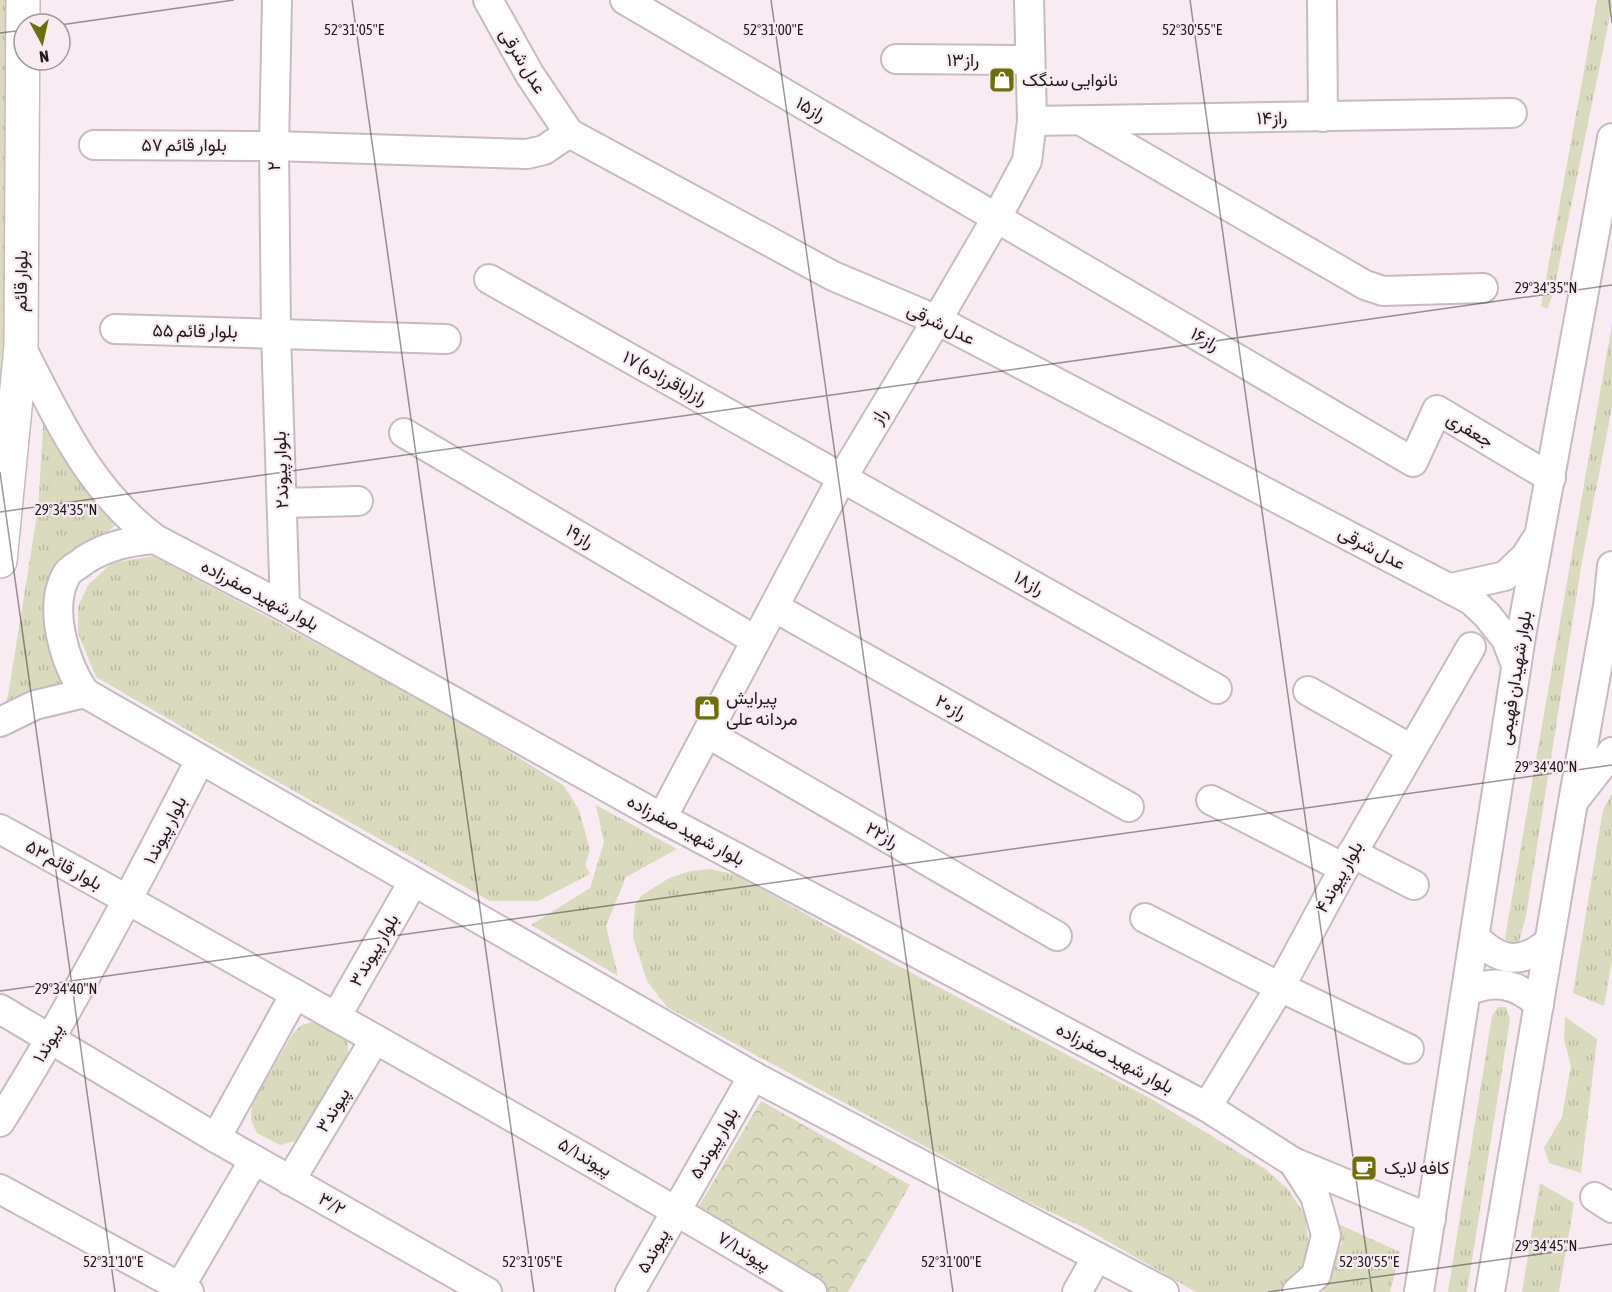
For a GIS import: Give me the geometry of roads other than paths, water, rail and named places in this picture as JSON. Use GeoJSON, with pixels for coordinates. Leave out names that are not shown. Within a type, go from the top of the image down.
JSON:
{"type":"FeatureCollection","features":[{"type":"Feature","properties":{"kind":"main road","name":"بلوار قائم"},"geometry":{"type":"LineString","coordinates":[[0,561],[21,347],[23,0]]}},
{"type":"Feature","properties":{"kind":"street","name":"۲"},"geometry":{"type":"LineString","coordinates":[[276,333],[274,146],[277,0]]}},
{"type":"Feature","properties":{"kind":"street","name":"عدل شرقی"},"geometry":{"type":"LineString","coordinates":[[488,0],[530,75],[569,133],[833,276],[937,320],[1450,588],[1471,600],[1487,615],[1506,639],[1516,665]]}},
{"type":"Feature","properties":{"kind":"street","name":"راز۱۵"},"geometry":{"type":"LineString","coordinates":[[625,0],[997,218]]}},
{"type":"Feature","properties":{"kind":"street","name":"راز"},"geometry":{"type":"LineString","coordinates":[[662,818],[842,478],[997,218],[1027,161],[1032,122],[1029,0]]}},
{"type":"Feature","properties":{"kind":"street"},"geometry":{"type":"LineString","coordinates":[[1322,0],[1323,117]]}},
{"type":"Feature","properties":{"kind":"street","name":"راز۱۳"},"geometry":{"type":"LineString","coordinates":[[896,59],[1030,60]]}},
{"type":"Feature","properties":{"kind":"street","name":"راز۱۴"},"geometry":{"type":"LineString","coordinates":[[1032,122],[1512,113]]}},
{"type":"Feature","properties":{"kind":"street"},"geometry":{"type":"LineString","coordinates":[[1082,122],[1365,285],[1383,291],[1484,288]]}},
{"type":"Feature","properties":{"kind":"street","name":"بلوار قائم ۵۷"},"geometry":{"type":"LineString","coordinates":[[94,145],[274,146],[527,154],[544,150],[569,133]]}},
{"type":"Feature","properties":{"kind":"street","name":"بلوار شهیدان فهیمی"},"geometry":{"type":"LineString","coordinates":[[1419,1292],[1516,665],[1612,138]]}},
{"type":"Feature","properties":{"kind":"street","name":"راز۱۶"},"geometry":{"type":"LineString","coordinates":[[997,218],[1413,462]]}},
{"type":"Feature","properties":{"kind":"street","name":"۱۷ راز(باقرزاده)"},"geometry":{"type":"LineString","coordinates":[[489,279],[842,478]]}},
{"type":"Feature","properties":{"kind":"street","name":"بلوار قائم ۵۵"},"geometry":{"type":"LineString","coordinates":[[115,328],[446,339]]}},
{"type":"Feature","properties":{"kind":"street","name":"بلوار پیوند۲"},"geometry":{"type":"LineString","coordinates":[[276,333],[285,607]]}},
{"type":"Feature","properties":{"kind":"street","name":"بلوار شهید صفرزاده"},"geometry":{"type":"LineString","coordinates":[[21,347],[73,447],[106,493],[155,539],[285,607],[662,818],[1207,1107],[1293,1162],[1431,1219]]}},
{"type":"Feature","properties":{"kind":"street","name":"جعفری"},"geometry":{"type":"LineString","coordinates":[[1413,462],[1437,410],[1551,478]]}},
{"type":"Feature","properties":{"kind":"street","name":"راز۱۹"},"geometry":{"type":"LineString","coordinates":[[404,433],[756,640]]}},
{"type":"Feature","properties":{"kind":"street","name":"راز۱۸"},"geometry":{"type":"LineString","coordinates":[[842,478],[1217,689]]}},
{"type":"Feature","properties":{"kind":"street"},"geometry":{"type":"LineString","coordinates":[[282,503],[358,501]]}},
{"type":"Feature","properties":{"kind":"street"},"geometry":{"type":"LineString","coordinates":[[1450,588],[1505,576],[1525,557],[1540,533]]}},
{"type":"Feature","properties":{"kind":"street"},"geometry":{"type":"LineString","coordinates":[[155,539],[135,540],[108,547],[87,558],[67,574],[61,590],[59,614],[61,633],[73,675],[85,693],[753,1076],[1164,1292]]}},
{"type":"Feature","properties":{"kind":"street"},"geometry":{"type":"LineString","coordinates":[[1490,1292],[1572,802],[1608,606],[1612,567]]}},
{"type":"Feature","properties":{"kind":"street"},"geometry":{"type":"LineString","coordinates":[[1608,606],[1612,637]]}},
{"type":"Feature","properties":{"kind":"street","name":"راز۲۰"},"geometry":{"type":"LineString","coordinates":[[774,607],[1128,807]]}},
{"type":"Feature","properties":{"kind":"street","name":"بلوار پیوند۴"},"geometry":{"type":"LineString","coordinates":[[1207,1107],[1280,987],[1348,860],[1471,647]]}},
{"type":"Feature","properties":{"kind":"street"},"geometry":{"type":"LineString","coordinates":[[1308,691],[1411,750]]}},
{"type":"Feature","properties":{"kind":"street"},"geometry":{"type":"LineString","coordinates":[[0,722],[35,705],[85,693]]}},
{"type":"Feature","properties":{"kind":"street","name":"راز۲۲"},"geometry":{"type":"LineString","coordinates":[[707,733],[1057,936]]}},
{"type":"Feature","properties":{"kind":"street"},"geometry":{"type":"LineString","coordinates":[[1572,802],[1612,752]]}},
{"type":"Feature","properties":{"kind":"street","name":"بلوار پیوند۱"},"geometry":{"type":"LineString","coordinates":[[129,900],[200,760]]}},
{"type":"Feature","properties":{"kind":"street"},"geometry":{"type":"LineString","coordinates":[[1211,800],[1348,860],[1414,885]]}},
{"type":"Feature","properties":{"kind":"street","name":"بلوار قائم۵۳"},"geometry":{"type":"LineString","coordinates":[[0,829],[295,994]]}},
{"type":"Feature","properties":{"kind":"street","name":"بلوار پیوند۳"},"geometry":{"type":"LineString","coordinates":[[336,1017],[413,882]]}},
{"type":"Feature","properties":{"kind":"street","name":"پیوند۱"},"geometry":{"type":"LineString","coordinates":[[0,1122],[51,1040],[129,900]]}},
{"type":"Feature","properties":{"kind":"street"},"geometry":{"type":"LineString","coordinates":[[1146,918],[1280,987],[1409,1049]]}},
{"type":"Feature","properties":{"kind":"street"},"geometry":{"type":"LineString","coordinates":[[1475,937],[1487,950],[1502,957],[1519,958],[1536,953],[1549,942]]}},
{"type":"Feature","properties":{"kind":"street"},"geometry":{"type":"LineString","coordinates":[[1466,992],[1492,984],[1505,985],[1530,996],[1539,1005]]}},
{"type":"Feature","properties":{"kind":"street"},"geometry":{"type":"LineString","coordinates":[[216,1137],[295,994]]}},
{"type":"Feature","properties":{"kind":"street","name":"پیوند۵/۱"},"geometry":{"type":"LineString","coordinates":[[295,994],[676,1210]]}},
{"type":"Feature","properties":{"kind":"street","name":"۳/۲"},"geometry":{"type":"LineString","coordinates":[[0,1009],[254,1160],[487,1292]]}},
{"type":"Feature","properties":{"kind":"street","name":"پیوند۳"},"geometry":{"type":"LineString","coordinates":[[290,1180],[375,1039]]}},
{"type":"Feature","properties":{"kind":"street","name":"بلوار پیوند۵"},"geometry":{"type":"LineString","coordinates":[[676,1210],[753,1076]]}},
{"type":"Feature","properties":{"kind":"street"},"geometry":{"type":"LineString","coordinates":[[0,1189],[182,1290],[254,1160]]}},
{"type":"Feature","properties":{"kind":"street"},"geometry":{"type":"LineString","coordinates":[[1293,1162],[1315,1196],[1326,1235],[1316,1275],[1297,1292]]}},
{"type":"Feature","properties":{"kind":"street","name":"پیوند۵"},"geometry":{"type":"LineString","coordinates":[[630,1292],[676,1210]]}},
{"type":"Feature","properties":{"kind":"street","name":"پیوند۷/۱"},"geometry":{"type":"LineString","coordinates":[[676,1210],[812,1292]]}},
{"type":"Feature","properties":{"kind":"street"},"geometry":{"type":"LineString","coordinates":[[1077,1292],[1097,1257]]}},
{"type":"Feature","properties":{"kind":"place","name":"نانوایی سنگک"},"geometry":{"type":"Point","coordinates":[1002,80]}},
{"type":"Feature","properties":{"kind":"place","name":"پیرایش مردانه علی"},"geometry":{"type":"Point","coordinates":[707,708]}},
{"type":"Feature","properties":{"kind":"place","name":"کافه لایک"},"geometry":{"type":"Point","coordinates":[1364,1168]}}]}
